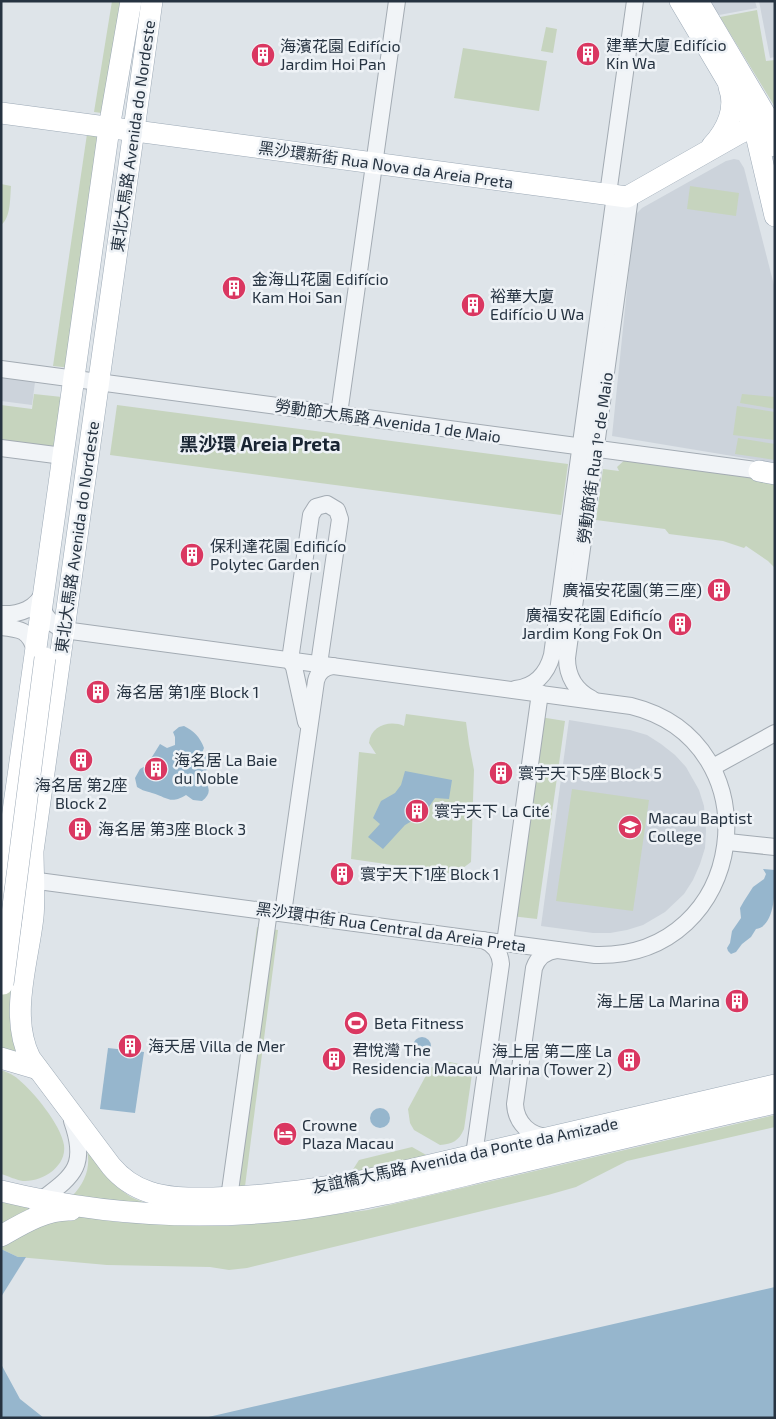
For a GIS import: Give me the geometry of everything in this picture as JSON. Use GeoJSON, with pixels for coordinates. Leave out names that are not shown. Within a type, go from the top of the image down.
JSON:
{"type":"FeatureCollection","features":[{"type":"Feature","properties":{"kind":"main road","name":"東北大馬路 Avenida do Nordeste"},"geometry":{"type":"LineString","coordinates":[[2,895],[5,852],[40,654],[43,599],[109,128],[131,1]]}},
{"type":"Feature","properties":{"kind":"main road","name":"東北大馬路 Avenida do Nordeste"},"geometry":{"type":"LineString","coordinates":[[68,1109],[38,1069],[24,1046],[19,1019],[33,915],[33,851],[152,1]]}},
{"type":"Feature","properties":{"kind":"main road"},"geometry":{"type":"LineString","coordinates":[[680,1],[727,81],[732,97],[730,117],[721,134],[708,149]]}},
{"type":"Feature","properties":{"kind":"main road"},"geometry":{"type":"LineString","coordinates":[[698,1],[766,122],[775,146]]}},
{"type":"Feature","properties":{"kind":"main road"},"geometry":{"type":"LineString","coordinates":[[727,81],[766,122],[775,216]]}},
{"type":"Feature","properties":{"kind":"main road","name":"黑沙環新街 Rua Nova da Areia Preta"},"geometry":{"type":"LineString","coordinates":[[1,113],[617,196]]}},
{"type":"Feature","properties":{"kind":"main road"},"geometry":{"type":"LineString","coordinates":[[617,196],[708,149],[766,122]]}},
{"type":"Feature","properties":{"kind":"main road"},"geometry":{"type":"LineString","coordinates":[[2,989],[40,654],[64,630]]}},
{"type":"Feature","properties":{"kind":"main road"},"geometry":{"type":"LineString","coordinates":[[1,1058],[38,1069]]}},
{"type":"Feature","properties":{"kind":"main road","name":"友誼橋大馬路 Avenida da Ponte da Amizade"},"geometry":{"type":"LineString","coordinates":[[68,1109],[116,1171],[137,1187],[163,1195],[228,1198],[282,1194],[366,1180],[775,1085]]}},
{"type":"Feature","properties":{"kind":"main road","name":"友誼橋大馬路 Avenida da Ponte da Amizade"},"geometry":{"type":"LineString","coordinates":[[1,1191],[93,1209],[162,1215],[267,1212],[327,1205],[370,1197],[775,1103]]}},
{"type":"Feature","properties":{"kind":"main road"},"geometry":{"type":"LineString","coordinates":[[1,1235],[29,1220],[56,1211],[93,1209]]}},
{"type":"Feature","properties":{"kind":"street"},"geometry":{"type":"LineString","coordinates":[[339,414],[397,1]]}},
{"type":"Feature","properties":{"kind":"street","name":"勞動節街 Rua 1º de Maio"},"geometry":{"type":"LineString","coordinates":[[602,702],[587,696],[572,682],[561,644],[588,448],[630,204],[617,196],[635,1]]}},
{"type":"Feature","properties":{"kind":"street","name":"勞動節大馬路 Avenida 1 de Maio"},"geometry":{"type":"LineString","coordinates":[[1,369],[771,472]]}},
{"type":"Feature","properties":{"kind":"street"},"geometry":{"type":"LineString","coordinates":[[1,448],[63,456]]}},
{"type":"Feature","properties":{"kind":"street"},"geometry":{"type":"LineString","coordinates":[[228,1198],[308,734],[316,678],[326,665],[340,519],[337,510],[327,504],[316,507],[310,515],[290,660],[294,667],[308,734]]}},
{"type":"Feature","properties":{"kind":"street"},"geometry":{"type":"LineString","coordinates":[[1,614],[16,614],[31,608],[43,599],[45,615],[51,623],[64,630]]}},
{"type":"Feature","properties":{"kind":"street"},"geometry":{"type":"LineString","coordinates":[[1,627],[26,632],[40,654]]}},
{"type":"Feature","properties":{"kind":"street","name":"黑沙環中街 Rua Central da Areia Preta"},"geometry":{"type":"LineString","coordinates":[[2,895],[7,887],[15,881],[24,878],[595,955],[640,949],[672,934],[692,917],[710,893],[723,865],[728,842],[727,805],[713,767],[695,742],[671,722],[634,706],[64,630]]}},
{"type":"Feature","properties":{"kind":"street","name":"勞動節街 Rua 1º de Maio"},"geometry":{"type":"LineString","coordinates":[[507,689],[529,685],[542,675],[561,644]]}},
{"type":"Feature","properties":{"kind":"street"},"geometry":{"type":"LineString","coordinates":[[505,942],[540,694]]}},
{"type":"Feature","properties":{"kind":"street"},"geometry":{"type":"LineString","coordinates":[[713,767],[775,733]]}},
{"type":"Feature","properties":{"kind":"street"},"geometry":{"type":"LineString","coordinates":[[728,842],[775,847]]}},
{"type":"Feature","properties":{"kind":"street"},"geometry":{"type":"LineString","coordinates":[[33,851],[34,861],[38,870],[45,877],[59,883]]}},
{"type":"Feature","properties":{"kind":"street"},"geometry":{"type":"LineString","coordinates":[[474,1155],[501,964],[496,948],[489,942],[482,940]]}},
{"type":"Feature","properties":{"kind":"street"},"geometry":{"type":"LineString","coordinates":[[555,1136],[540,1136],[525,1129],[517,1117],[514,1104],[534,968],[544,954],[560,950]]}},
{"type":"Feature","properties":{"kind":"street"},"geometry":{"type":"LineString","coordinates":[[1,1235],[67,1181],[78,1162],[78,1139],[68,1109]]}},
{"type":"Feature","properties":{"kind":"shaded area"},"geometry":{"type":"Polygon","coordinates":[[[709,1],[755,1],[757,8],[719,15],[709,1]]]}},
{"type":"Feature","properties":{"kind":"shaded area"},"geometry":{"type":"Polygon","coordinates":[[[759,1],[775,1],[775,57],[770,58],[759,1]]]}},
{"type":"Feature","properties":{"kind":"shaded area"},"geometry":{"type":"Polygon","coordinates":[[[739,160],[744,168],[775,289],[775,463],[612,436],[636,214],[642,208],[726,161],[739,160]]]}},
{"type":"Feature","properties":{"kind":"shaded area"},"geometry":{"type":"Polygon","coordinates":[[[1,377],[35,382],[32,405],[1,401],[1,377]]]}},
{"type":"Feature","properties":{"kind":"shaded area","name":"Macau Baptist College"},"geometry":{"type":"Polygon","coordinates":[[[569,720],[630,730],[647,735],[675,755],[686,767],[699,790],[704,806],[706,831],[705,848],[700,864],[684,894],[665,912],[643,925],[610,933],[593,933],[541,926],[569,720]]]}},
{"type":"Feature","properties":{"kind":"green space"},"geometry":{"type":"Polygon","coordinates":[[[112,1],[124,1],[109,114],[94,112],[112,1]]]}},
{"type":"Feature","properties":{"kind":"green space"},"geometry":{"type":"Polygon","coordinates":[[[757,10],[766,61],[775,60],[775,107],[720,17],[757,10]]]}},
{"type":"Feature","properties":{"kind":"green space"},"geometry":{"type":"Polygon","coordinates":[[[546,27],[557,29],[553,53],[541,51],[546,27]]]}},
{"type":"Feature","properties":{"kind":"green space"},"geometry":{"type":"Polygon","coordinates":[[[463,48],[547,61],[539,111],[454,98],[463,48]]]}},
{"type":"Feature","properties":{"kind":"green space"},"geometry":{"type":"Polygon","coordinates":[[[87,134],[104,136],[71,368],[53,366],[87,134]]]}},
{"type":"Feature","properties":{"kind":"green space"},"geometry":{"type":"Polygon","coordinates":[[[1,184],[11,186],[7,218],[1,225],[1,184]]]}},
{"type":"Feature","properties":{"kind":"green space"},"geometry":{"type":"Polygon","coordinates":[[[690,186],[739,193],[736,216],[687,209],[690,186]]]}},
{"type":"Feature","properties":{"kind":"green space"},"geometry":{"type":"Polygon","coordinates":[[[34,394],[62,397],[55,448],[1,441],[1,405],[32,409],[34,394]]]}},
{"type":"Feature","properties":{"kind":"green space"},"geometry":{"type":"Polygon","coordinates":[[[742,394],[775,397],[775,409],[740,403],[742,394]]]}},
{"type":"Feature","properties":{"kind":"green space"},"geometry":{"type":"Polygon","coordinates":[[[117,405],[568,464],[561,515],[110,455],[117,405]]]}},
{"type":"Feature","properties":{"kind":"green space"},"geometry":{"type":"Polygon","coordinates":[[[737,406],[775,412],[775,440],[733,435],[737,406]]]}},
{"type":"Feature","properties":{"kind":"green space"},"geometry":{"type":"Polygon","coordinates":[[[738,438],[775,444],[775,460],[735,454],[738,438]]]}},
{"type":"Feature","properties":{"kind":"green space"},"geometry":{"type":"Polygon","coordinates":[[[628,457],[775,479],[775,568],[746,546],[744,548],[723,541],[669,534],[665,529],[596,520],[603,469],[619,471],[617,467],[628,457]]]}},
{"type":"Feature","properties":{"kind":"green space"},"geometry":{"type":"Polygon","coordinates":[[[406,714],[466,722],[474,770],[471,862],[455,874],[351,859],[359,752],[376,754],[369,743],[373,732],[387,724],[404,726],[406,714]]]}},
{"type":"Feature","properties":{"kind":"green space"},"geometry":{"type":"Polygon","coordinates":[[[540,717],[565,721],[537,919],[511,916],[540,717]]]}},
{"type":"Feature","properties":{"kind":"green space"},"geometry":{"type":"Polygon","coordinates":[[[572,789],[649,800],[633,911],[556,901],[572,789]]]}},
{"type":"Feature","properties":{"kind":"green space"},"geometry":{"type":"Polygon","coordinates":[[[11,891],[11,1025],[12,1036],[19,1057],[1,1050],[1,963],[11,891]]]}},
{"type":"Feature","properties":{"kind":"green space"},"geometry":{"type":"Polygon","coordinates":[[[257,927],[278,930],[244,1194],[222,1192],[257,927]]]}},
{"type":"Feature","properties":{"kind":"green space"},"geometry":{"type":"Polygon","coordinates":[[[445,1061],[473,1067],[464,1129],[455,1141],[440,1145],[414,1130],[410,1123],[408,1109],[430,1068],[445,1061]]]}},
{"type":"Feature","properties":{"kind":"green space"},"geometry":{"type":"Polygon","coordinates":[[[1,1070],[14,1076],[32,1092],[46,1109],[62,1137],[64,1153],[62,1160],[46,1176],[31,1181],[23,1181],[1,1174],[1,1070]]]}},
{"type":"Feature","properties":{"kind":"green space"},"geometry":{"type":"Polygon","coordinates":[[[775,1097],[775,1102],[372,1195],[270,1210],[153,1212],[131,1203],[72,1196],[84,1180],[86,1174],[88,1163],[87,1150],[112,1182],[131,1197],[138,1200],[161,1206],[236,1207],[304,1201],[371,1190],[775,1097]]]}},
{"type":"Feature","properties":{"kind":"green space"},"geometry":{"type":"Polygon","coordinates":[[[775,1115],[775,1127],[627,1161],[576,1187],[247,1268],[229,1270],[210,1267],[107,1265],[18,1257],[1,1249],[1,1202],[118,1222],[227,1226],[278,1222],[368,1210],[775,1115]]]}},
{"type":"Feature","properties":{"kind":"green space"},"geometry":{"type":"Polygon","coordinates":[[[412,1147],[437,1161],[345,1182],[359,1160],[412,1147]]]}},
{"type":"Feature","properties":{"kind":"water"},"geometry":{"type":"Polygon","coordinates":[[[184,726],[191,730],[201,741],[204,748],[202,753],[210,757],[210,763],[202,779],[209,790],[207,796],[202,801],[193,800],[186,795],[172,800],[137,787],[135,778],[140,769],[147,765],[160,744],[167,748],[175,745],[173,732],[179,727],[184,726]]]}},
{"type":"Feature","properties":{"kind":"water"},"geometry":{"type":"Polygon","coordinates":[[[405,771],[452,780],[449,799],[435,798],[424,814],[405,825],[383,849],[368,837],[380,824],[373,818],[381,801],[395,793],[401,785],[405,771]]]}},
{"type":"Feature","properties":{"kind":"water"},"geometry":{"type":"Polygon","coordinates":[[[763,869],[775,870],[771,914],[763,926],[756,929],[736,952],[731,954],[727,948],[732,931],[741,918],[740,908],[753,887],[764,879],[766,874],[763,869]]]}},
{"type":"Feature","properties":{"kind":"water"},"geometry":{"type":"Polygon","coordinates":[[[422,1037],[428,1040],[431,1046],[428,1052],[422,1055],[416,1052],[413,1046],[416,1040],[422,1037]]]}},
{"type":"Feature","properties":{"kind":"water"},"geometry":{"type":"Polygon","coordinates":[[[108,1048],[144,1052],[135,1113],[100,1109],[108,1048]]]}},
{"type":"Feature","properties":{"kind":"water"},"geometry":{"type":"Polygon","coordinates":[[[380,1108],[387,1111],[390,1118],[387,1125],[380,1128],[373,1125],[370,1118],[373,1111],[380,1108]]]}},
{"type":"Feature","properties":{"kind":"water"},"geometry":{"type":"Polygon","coordinates":[[[1,1249],[18,1257],[26,1257],[1,1297],[1,1249]]]}},
{"type":"Feature","properties":{"kind":"water"},"geometry":{"type":"Polygon","coordinates":[[[775,1287],[775,1418],[204,1418],[775,1287]]]}},
{"type":"Feature","properties":{"kind":"water"},"geometry":{"type":"Polygon","coordinates":[[[1,1364],[20,1399],[44,1418],[1,1418],[1,1364]]]}},
{"type":"Feature","properties":{"kind":"place","name":"建華大廈 Edifício Kin Wa"},"geometry":{"type":"Point","coordinates":[588,54]}},
{"type":"Feature","properties":{"kind":"place","name":"海濱花園 Edifício Jardim Hoi Pan"},"geometry":{"type":"Point","coordinates":[263,55]}},
{"type":"Feature","properties":{"kind":"place","name":"金海山花園 Edifício Kam Hoi San"},"geometry":{"type":"Point","coordinates":[234,288]}},
{"type":"Feature","properties":{"kind":"place","name":"裕華大廈 Edifício U Wa"},"geometry":{"type":"Point","coordinates":[473,305]}},
{"type":"Feature","properties":{"kind":"place","name":"保利達花園 Edificío Polytec Garden"},"geometry":{"type":"Point","coordinates":[192,555]}},
{"type":"Feature","properties":{"kind":"place","name":"廣福安花園(第三座)"},"geometry":{"type":"Point","coordinates":[719,590]}},
{"type":"Feature","properties":{"kind":"place","name":"廣福安花園 Edificío Jardim Kong Fok On"},"geometry":{"type":"Point","coordinates":[680,624]}},
{"type":"Feature","properties":{"kind":"place","name":"海名居 第1座 Block 1"},"geometry":{"type":"Point","coordinates":[98,692]}},
{"type":"Feature","properties":{"kind":"place","name":"海名居 第2座 Block 2"},"geometry":{"type":"Point","coordinates":[81,760]}},
{"type":"Feature","properties":{"kind":"place","name":"海名居 La Baie du Noble"},"geometry":{"type":"Point","coordinates":[156,769]}},
{"type":"Feature","properties":{"kind":"place","name":"寰宇天下5座 Block 5"},"geometry":{"type":"Point","coordinates":[501,773]}},
{"type":"Feature","properties":{"kind":"place","name":"寰宇天下 La Cité"},"geometry":{"type":"Point","coordinates":[417,811]}},
{"type":"Feature","properties":{"kind":"place","name":"Macau Baptist College"},"geometry":{"type":"Point","coordinates":[630,827]}},
{"type":"Feature","properties":{"kind":"place","name":"海名居 第3座 Block 3"},"geometry":{"type":"Point","coordinates":[80,829]}},
{"type":"Feature","properties":{"kind":"place","name":"寰宇天下1座 Block 1"},"geometry":{"type":"Point","coordinates":[342,874]}},
{"type":"Feature","properties":{"kind":"place","name":"海上居 La Marina"},"geometry":{"type":"Point","coordinates":[737,1001]}},
{"type":"Feature","properties":{"kind":"place","name":"Beta Fitness"},"geometry":{"type":"Point","coordinates":[356,1023]}},
{"type":"Feature","properties":{"kind":"place","name":"海天居 Villa de Mer"},"geometry":{"type":"Point","coordinates":[130,1046]}},
{"type":"Feature","properties":{"kind":"place","name":"君悅灣 The Residencia Macau"},"geometry":{"type":"Point","coordinates":[334,1059]}},
{"type":"Feature","properties":{"kind":"place","name":"海上居 第二座 La Marina (Tower 2)"},"geometry":{"type":"Point","coordinates":[629,1060]}},
{"type":"Feature","properties":{"kind":"place","name":"Crowne Plaza Macau"},"geometry":{"type":"Point","coordinates":[285,1134]}},
{"type":"Feature","properties":{"kind":"district","name":"黑沙環 Areia Preta"},"geometry":{"type":"Point","coordinates":[260,444]}}]}
